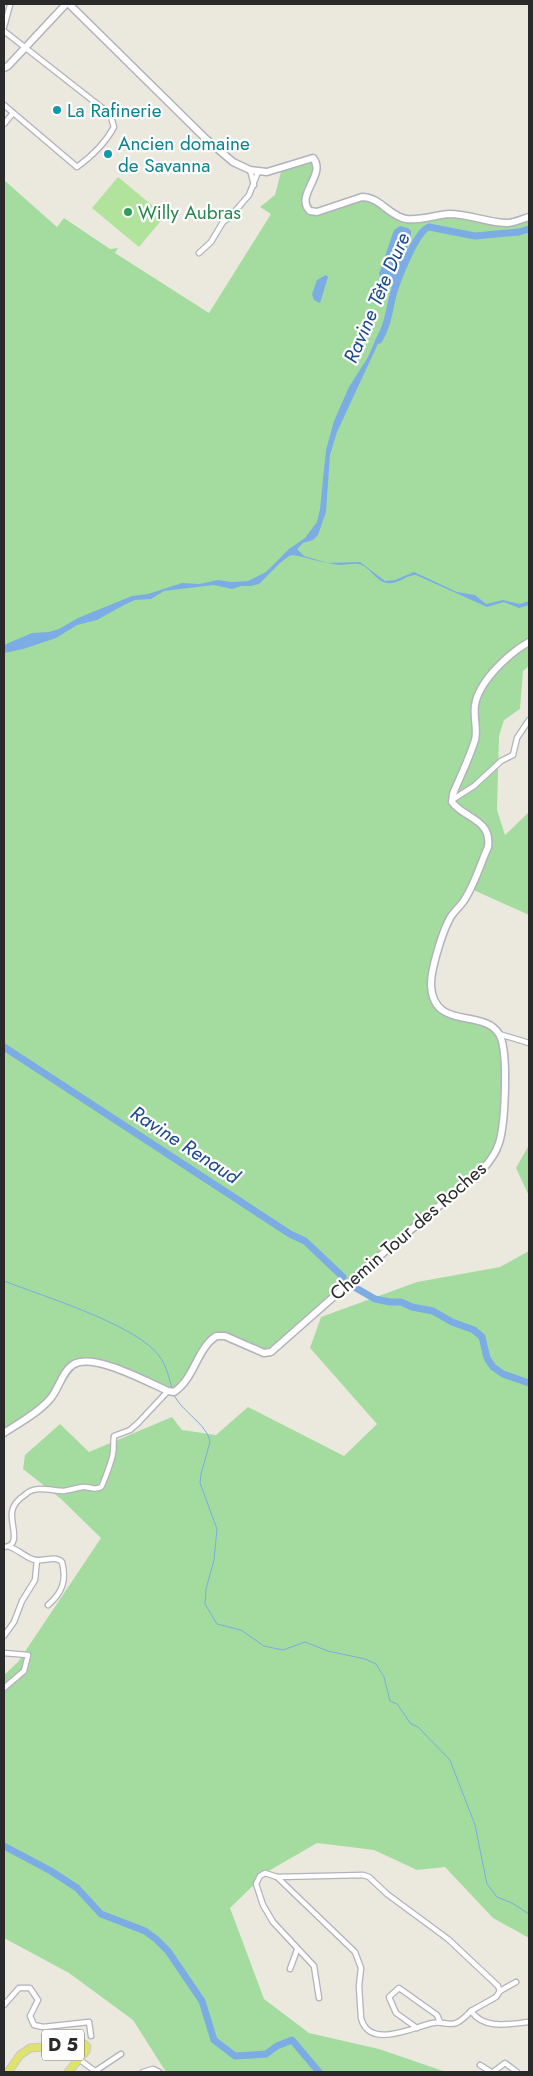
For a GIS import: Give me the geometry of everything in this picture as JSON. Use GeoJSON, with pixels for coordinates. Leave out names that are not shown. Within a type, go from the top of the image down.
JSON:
{"type":"FeatureCollection","features":[{"type":"Feature","properties":{"kind":"main road","name":"D 5"},"geometry":{"type":"LineString","coordinates":[[8,2072],[20,2054],[30,2048],[84,2044],[87,2047],[86,2051],[68,2072]]}},
{"type":"Feature","properties":{"kind":"street"},"geometry":{"type":"LineString","coordinates":[[4,68],[68,4],[225,156],[250,170],[258,172],[274,171],[307,158],[313,158],[317,162],[317,170],[308,192],[306,204],[310,211],[317,212],[362,197],[369,197],[375,199],[396,216],[408,219],[450,214],[472,215],[506,223],[529,217]]}},
{"type":"Feature","properties":{"kind":"street"},"geometry":{"type":"LineString","coordinates":[[4,105],[77,167],[92,157],[114,127],[110,114],[4,29],[10,5]]}},
{"type":"Feature","properties":{"kind":"street"},"geometry":{"type":"LineString","coordinates":[[4,124],[14,113]]}},
{"type":"Feature","properties":{"kind":"street"},"geometry":{"type":"LineString","coordinates":[[250,170],[254,185]]}},
{"type":"Feature","properties":{"kind":"street"},"geometry":{"type":"LineString","coordinates":[[199,253],[211,242],[223,222],[230,217],[249,195],[258,172]]}},
{"type":"Feature","properties":{"kind":"street"},"geometry":{"type":"LineString","coordinates":[[529,642],[507,657],[478,695],[475,707],[475,740],[452,800],[454,805],[479,821],[489,841],[488,847],[463,902],[448,921],[431,972],[433,998],[440,1008],[451,1016],[486,1023],[499,1034],[529,1042]]}},
{"type":"Feature","properties":{"kind":"street"},"geometry":{"type":"LineString","coordinates":[[452,800],[474,786],[500,761],[513,755],[518,738],[529,720]]}},
{"type":"Feature","properties":{"kind":"street","name":"Chemin Tour des Roches"},"geometry":{"type":"LineString","coordinates":[[168,1391],[174,1392],[184,1386],[204,1347],[216,1336],[225,1336],[264,1353],[270,1352],[483,1169],[499,1144],[504,1112],[503,1045],[499,1034]]}},
{"type":"Feature","properties":{"kind":"street"},"geometry":{"type":"LineString","coordinates":[[4,1433],[45,1405],[52,1397],[67,1371],[75,1364],[87,1362],[102,1364],[168,1391],[130,1430],[114,1436],[114,1452],[106,1470],[106,1480],[101,1487],[92,1489],[82,1487],[62,1491],[34,1490],[28,1492],[15,1504],[12,1511],[14,1540],[10,1547]]}},
{"type":"Feature","properties":{"kind":"street"},"geometry":{"type":"LineString","coordinates":[[4,1547],[19,1550],[37,1560],[57,1559],[63,1565],[63,1586],[60,1593],[48,1605]]}},
{"type":"Feature","properties":{"kind":"street"},"geometry":{"type":"LineString","coordinates":[[4,1636],[35,1580],[37,1560]]}},
{"type":"Feature","properties":{"kind":"street"},"geometry":{"type":"LineString","coordinates":[[4,1653],[28,1656],[24,1671],[4,1688]]}},
{"type":"Feature","properties":{"kind":"street"},"geometry":{"type":"LineString","coordinates":[[319,1998],[314,1966],[280,1932],[266,1911],[256,1884],[264,1873],[277,1877],[363,1875],[369,1877],[387,1894],[448,1939],[495,1982],[500,1991]]}},
{"type":"Feature","properties":{"kind":"street"},"geometry":{"type":"LineString","coordinates":[[277,1877],[330,1927],[358,1957],[361,1968],[359,1986],[361,2018],[365,2026],[375,2033],[387,2035],[440,2022],[457,2023],[471,2011],[496,1997],[500,1991],[516,1982]]}},
{"type":"Feature","properties":{"kind":"street"},"geometry":{"type":"LineString","coordinates":[[290,1969],[297,1950]]}},
{"type":"Feature","properties":{"kind":"street"},"geometry":{"type":"LineString","coordinates":[[4,2005],[19,1988],[30,1988],[38,2000],[30,2016],[34,2025],[43,2027],[89,2022],[91,2036]]}},
{"type":"Feature","properties":{"kind":"street"},"geometry":{"type":"LineString","coordinates":[[417,2028],[396,2013],[389,1998],[399,1988],[437,2015],[440,2022]]}},
{"type":"Feature","properties":{"kind":"street"},"geometry":{"type":"LineString","coordinates":[[471,2011],[480,2021],[488,2023],[529,2022]]}},
{"type":"Feature","properties":{"kind":"street"},"geometry":{"type":"LineString","coordinates":[[80,2060],[95,2072],[121,2054]]}},
{"type":"Feature","properties":{"kind":"street"},"geometry":{"type":"LineString","coordinates":[[480,2065],[492,2072],[505,2063],[518,2072]]}},
{"type":"Feature","properties":{"kind":"street"},"geometry":{"type":"LineString","coordinates":[[143,2072],[153,2070],[159,2072]]}},
{"type":"Feature","properties":{"kind":"green space"},"geometry":{"type":"Polygon","coordinates":[[[307,158],[317,162],[307,199],[310,211],[362,197],[408,219],[450,214],[499,222],[529,217],[529,666],[523,671],[520,709],[504,720],[499,736],[497,810],[505,835],[529,812],[529,915],[469,888],[448,921],[431,986],[440,1008],[491,1026],[503,1045],[504,1112],[493,1157],[271,1352],[216,1336],[174,1392],[102,1364],[75,1364],[52,1397],[4,1433],[4,180],[57,227],[64,218],[110,249],[118,248],[115,253],[209,313],[271,214],[260,207],[275,195],[282,168],[307,158]]]}},
{"type":"Feature","properties":{"kind":"green space","name":"Willy Aubras"},"geometry":{"type":"Polygon","coordinates":[[[118,177],[165,216],[139,247],[92,208],[118,177]]]}},
{"type":"Feature","properties":{"kind":"green space"},"geometry":{"type":"Polygon","coordinates":[[[529,1145],[529,1196],[516,1168],[529,1145]]]}},
{"type":"Feature","properties":{"kind":"green space"},"geometry":{"type":"Polygon","coordinates":[[[529,1251],[529,1938],[493,1918],[445,1867],[417,1870],[374,1850],[317,1843],[267,1872],[230,1908],[264,1999],[309,2033],[379,2049],[446,2072],[166,2072],[133,2020],[69,1973],[4,1938],[4,1675],[18,1662],[101,1538],[61,1499],[23,1469],[25,1455],[60,1424],[89,1452],[172,1417],[182,1430],[216,1435],[248,1407],[344,1456],[377,1424],[310,1348],[321,1317],[417,1282],[500,1267],[529,1251]]]}},
{"type":"Feature","properties":{"kind":"water"},"geometry":{"type":"Polygon","coordinates":[[[400,226],[411,231],[411,237],[397,277],[395,281],[389,283],[381,279],[379,274],[394,230],[400,226]]]}},
{"type":"Feature","properties":{"kind":"water"},"geometry":{"type":"Polygon","coordinates":[[[326,275],[328,277],[320,303],[314,300],[312,294],[317,280],[326,275]]]}},
{"type":"Feature","properties":{"kind":"water"},"geometry":{"type":"Polygon","coordinates":[[[383,333],[337,432],[330,455],[326,512],[318,535],[313,540],[303,543],[297,549],[304,556],[328,563],[360,562],[385,581],[395,580],[414,572],[457,592],[475,595],[486,604],[503,600],[520,604],[529,601],[529,605],[519,608],[504,602],[487,607],[416,575],[394,583],[387,583],[383,582],[362,565],[339,565],[327,563],[293,555],[280,563],[259,584],[232,589],[214,585],[164,591],[151,599],[135,600],[97,620],[77,625],[56,638],[4,653],[4,645],[32,633],[49,632],[59,629],[78,618],[132,596],[148,594],[182,583],[199,584],[218,580],[231,582],[248,581],[266,572],[289,549],[305,538],[317,522],[326,450],[334,421],[349,387],[368,357],[376,339],[383,333]]]}},
{"type":"Feature","properties":{"kind":"waterway","name":"Ravine Tête Dure"},"geometry":{"type":"LineString","coordinates":[[379,340],[403,268],[418,237],[424,230],[429,227],[475,236],[519,232],[529,229]]}},
{"type":"Feature","properties":{"kind":"waterway","name":"Ravine Renaud"},"geometry":{"type":"LineString","coordinates":[[4,1047],[290,1234],[305,1241],[343,1277]]}},
{"type":"Feature","properties":{"kind":"waterway"},"geometry":{"type":"LineString","coordinates":[[4,1281],[84,1311],[142,1340],[161,1359],[172,1389]]}},
{"type":"Feature","properties":{"kind":"waterway","name":"Ravine Renaud"},"geometry":{"type":"LineString","coordinates":[[356,1288],[375,1299],[401,1302],[412,1307],[433,1311],[452,1322],[474,1330],[482,1337],[487,1358],[493,1367],[503,1374],[529,1383]]}},
{"type":"Feature","properties":{"kind":"waterway"},"geometry":{"type":"LineString","coordinates":[[174,1395],[200,1424],[210,1442],[200,1483],[217,1529],[214,1560],[206,1589],[205,1604],[217,1624],[241,1630],[264,1646],[283,1650],[305,1642],[328,1651],[365,1659],[376,1664],[384,1677],[390,1701],[397,1704],[411,1724],[418,1727],[450,1760],[475,1825],[487,1884],[497,1897],[512,1903],[529,1914]]}},
{"type":"Feature","properties":{"kind":"waterway"},"geometry":{"type":"LineString","coordinates":[[4,1846],[51,1871],[77,1888],[101,1914],[145,1931],[156,1939],[168,1951],[202,2001],[214,2040],[235,2056],[266,2054],[277,2046],[292,2040],[319,2072]]}},
{"type":"Feature","properties":{"kind":"place","name":"La Rafinerie"},"geometry":{"type":"Point","coordinates":[57,110]}},
{"type":"Feature","properties":{"kind":"place","name":"Ancien domaine de Savanna"},"geometry":{"type":"Point","coordinates":[108,154]}},
{"type":"Feature","properties":{"kind":"place","name":"Willy Aubras"},"geometry":{"type":"Point","coordinates":[128,212]}}]}
